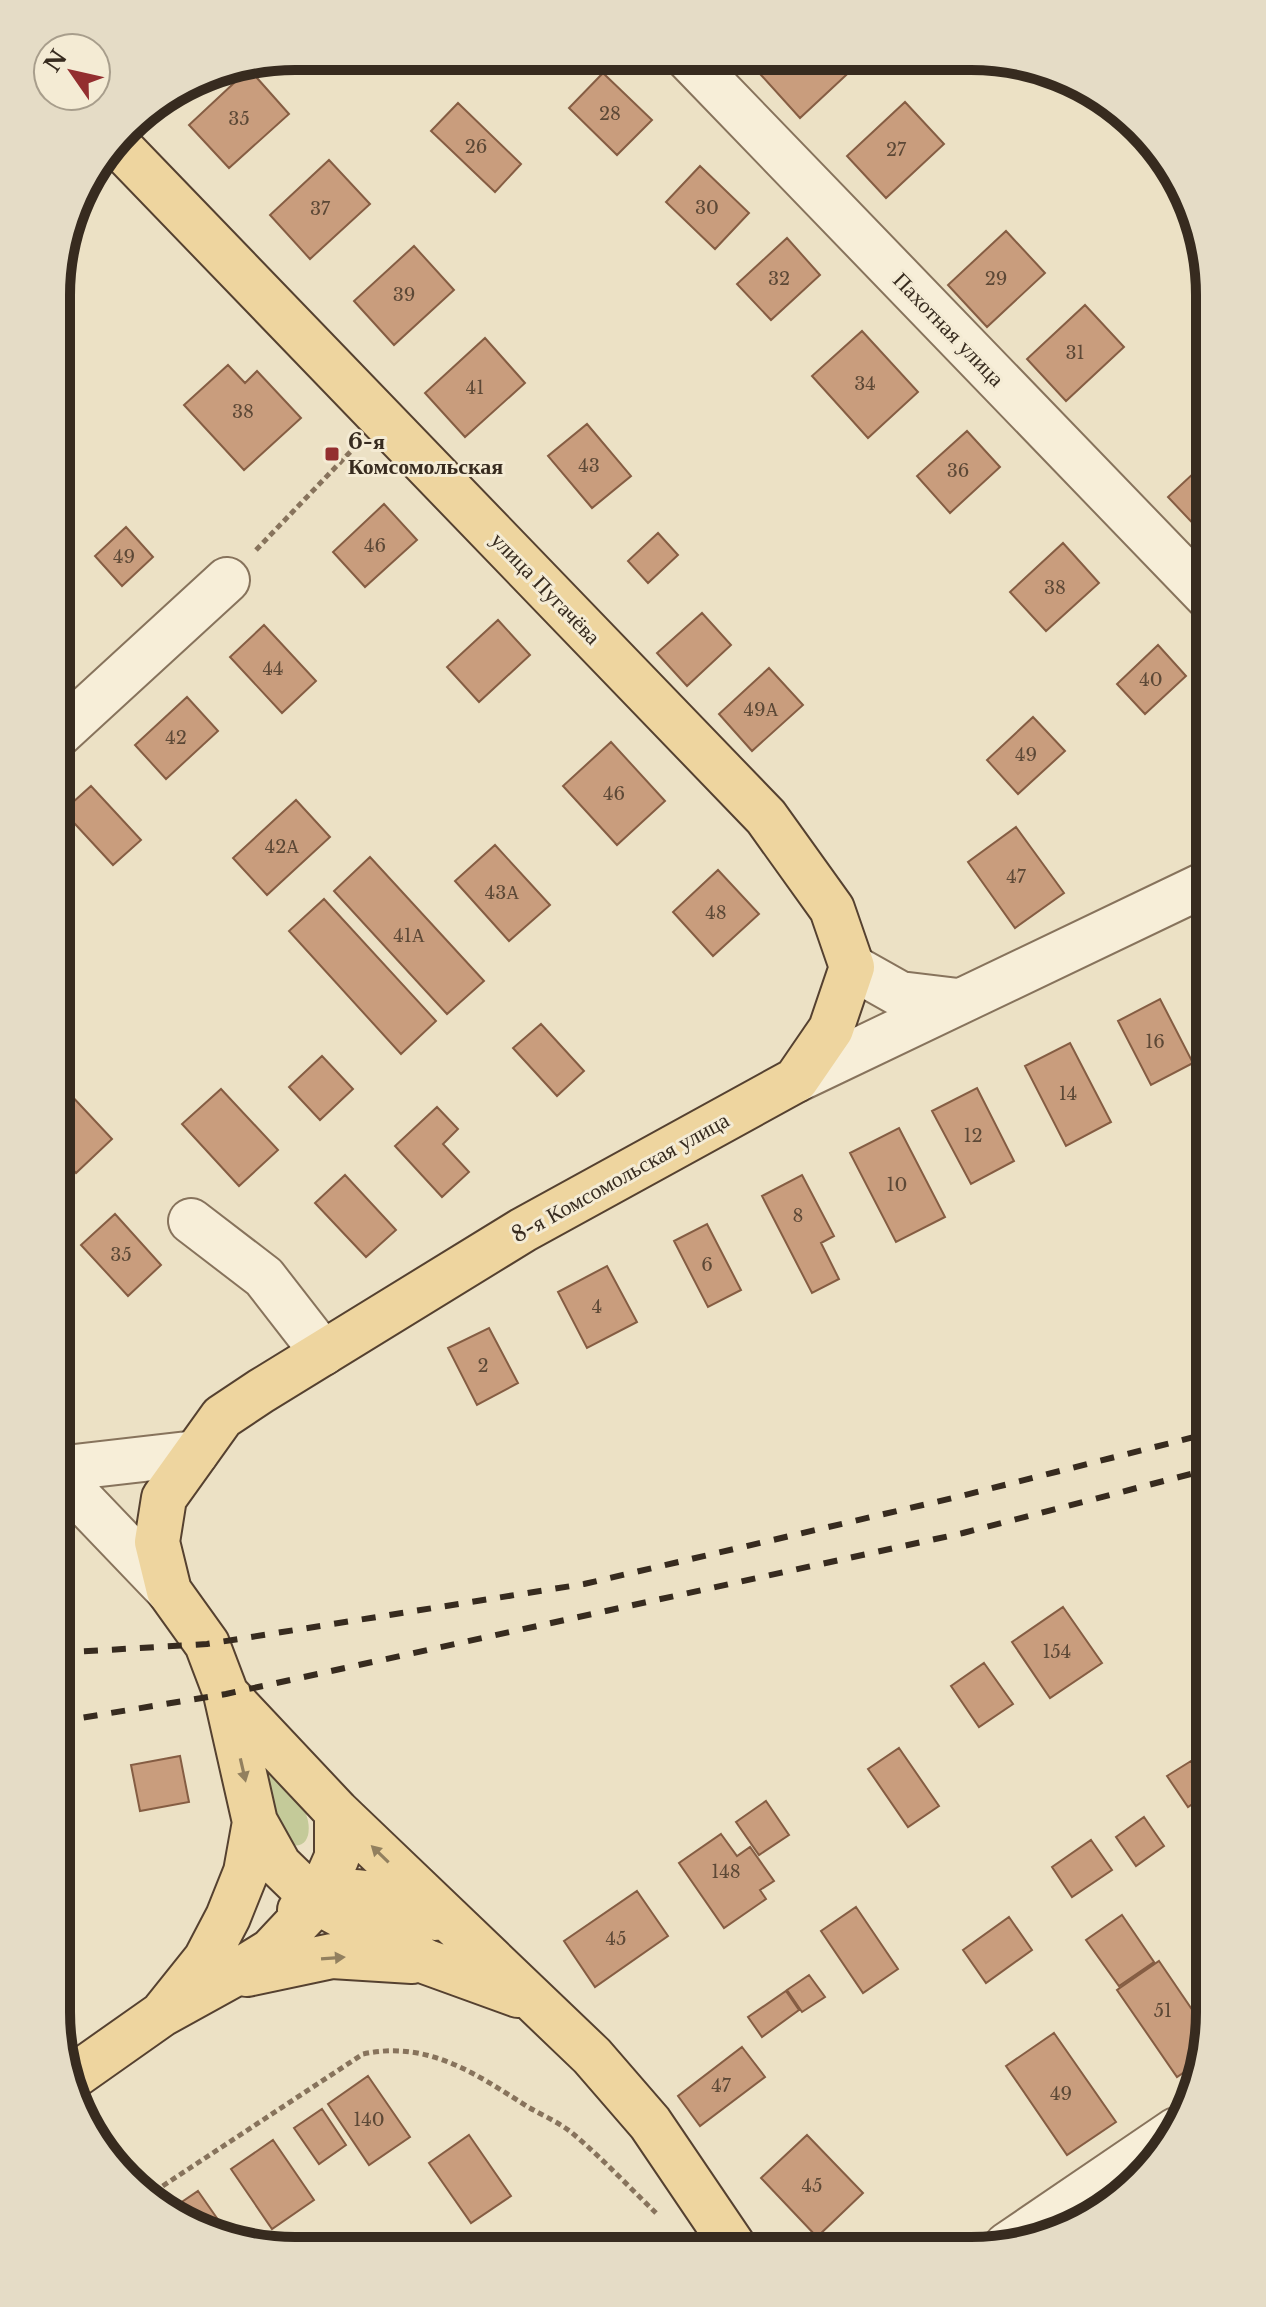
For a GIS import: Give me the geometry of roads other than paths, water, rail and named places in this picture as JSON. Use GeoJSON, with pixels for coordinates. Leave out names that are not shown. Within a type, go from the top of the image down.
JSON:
{"type":"FeatureCollection","features":[{"type":"Feature","properties":{"kind":"main road","name":"улица Пугачёва"},"geometry":{"type":"LineString","coordinates":[[123,150],[766,817],[832,909],[852,967]]}},
{"type":"Feature","properties":{"kind":"main road"},"geometry":{"type":"LineString","coordinates":[[796,1080],[831,1029],[852,967]]}},
{"type":"Feature","properties":{"kind":"main road","name":"8-я Комсомольская улица"},"geometry":{"type":"LineString","coordinates":[[169,1591],[157,1542],[164,1498],[222,1417],[523,1230],[796,1080]]}},
{"type":"Feature","properties":{"kind":"main road"},"geometry":{"type":"LineString","coordinates":[[196,1453],[187,1503],[188,1549],[207,1644],[226,1694],[255,1822],[279,1865],[317,1902],[427,1962],[532,2000]]}},
{"type":"Feature","properties":{"kind":"main road"},"geometry":{"type":"LineString","coordinates":[[169,1591],[207,1644]]}},
{"type":"Feature","properties":{"kind":"main road"},"geometry":{"type":"LineString","coordinates":[[226,1694],[337,1812],[592,2056],[650,2123],[727,2237]]}},
{"type":"Feature","properties":{"kind":"main road"},"geometry":{"type":"LineString","coordinates":[[79,2073],[162,2014],[271,1951],[317,1902],[337,1857],[337,1812]]}},
{"type":"Feature","properties":{"kind":"main road"},"geometry":{"type":"LineString","coordinates":[[162,2014],[206,1959],[228,1917],[246,1872],[255,1822]]}},
{"type":"Feature","properties":{"kind":"main road"},"geometry":{"type":"LineString","coordinates":[[162,2014],[211,1964],[245,1937],[338,1893],[370,1894],[407,1905],[457,1927]]}},
{"type":"Feature","properties":{"kind":"main road"},"geometry":{"type":"LineString","coordinates":[[229,1977],[332,1956],[427,1962]]}},
{"type":"Feature","properties":{"kind":"street","name":"Пахотная улица"},"geometry":{"type":"LineString","coordinates":[[700,70],[1196,584]]}},
{"type":"Feature","properties":{"kind":"street"},"geometry":{"type":"LineString","coordinates":[[70,724],[227,580]]}},
{"type":"Feature","properties":{"kind":"street","name":"8-я Комсомольская улица"},"geometry":{"type":"LineString","coordinates":[[796,1080],[1196,889]]}},
{"type":"Feature","properties":{"kind":"street"},"geometry":{"type":"LineString","coordinates":[[852,967],[900,994],[958,1001]]}},
{"type":"Feature","properties":{"kind":"street"},"geometry":{"type":"LineString","coordinates":[[191,1221],[264,1277],[323,1353]]}},
{"type":"Feature","properties":{"kind":"street"},"geometry":{"type":"LineString","coordinates":[[70,1470],[196,1453]]}},
{"type":"Feature","properties":{"kind":"street"},"geometry":{"type":"LineString","coordinates":[[70,1486],[169,1591]]}},
{"type":"Feature","properties":{"kind":"street"},"geometry":{"type":"LineString","coordinates":[[1032,2228],[1150,2148]]}},
{"type":"Feature","properties":{"kind":"railway"},"geometry":{"type":"LineString","coordinates":[[70,1652],[207,1644],[584,1584],[957,1497],[1196,1437]]}},
{"type":"Feature","properties":{"kind":"railway"},"geometry":{"type":"LineString","coordinates":[[70,1720],[226,1694],[963,1533],[1196,1473]]}},
{"type":"Feature","properties":{"kind":"place","name":"6-я Комсомольская"},"geometry":{"type":"Point","coordinates":[332,454]}}]}
